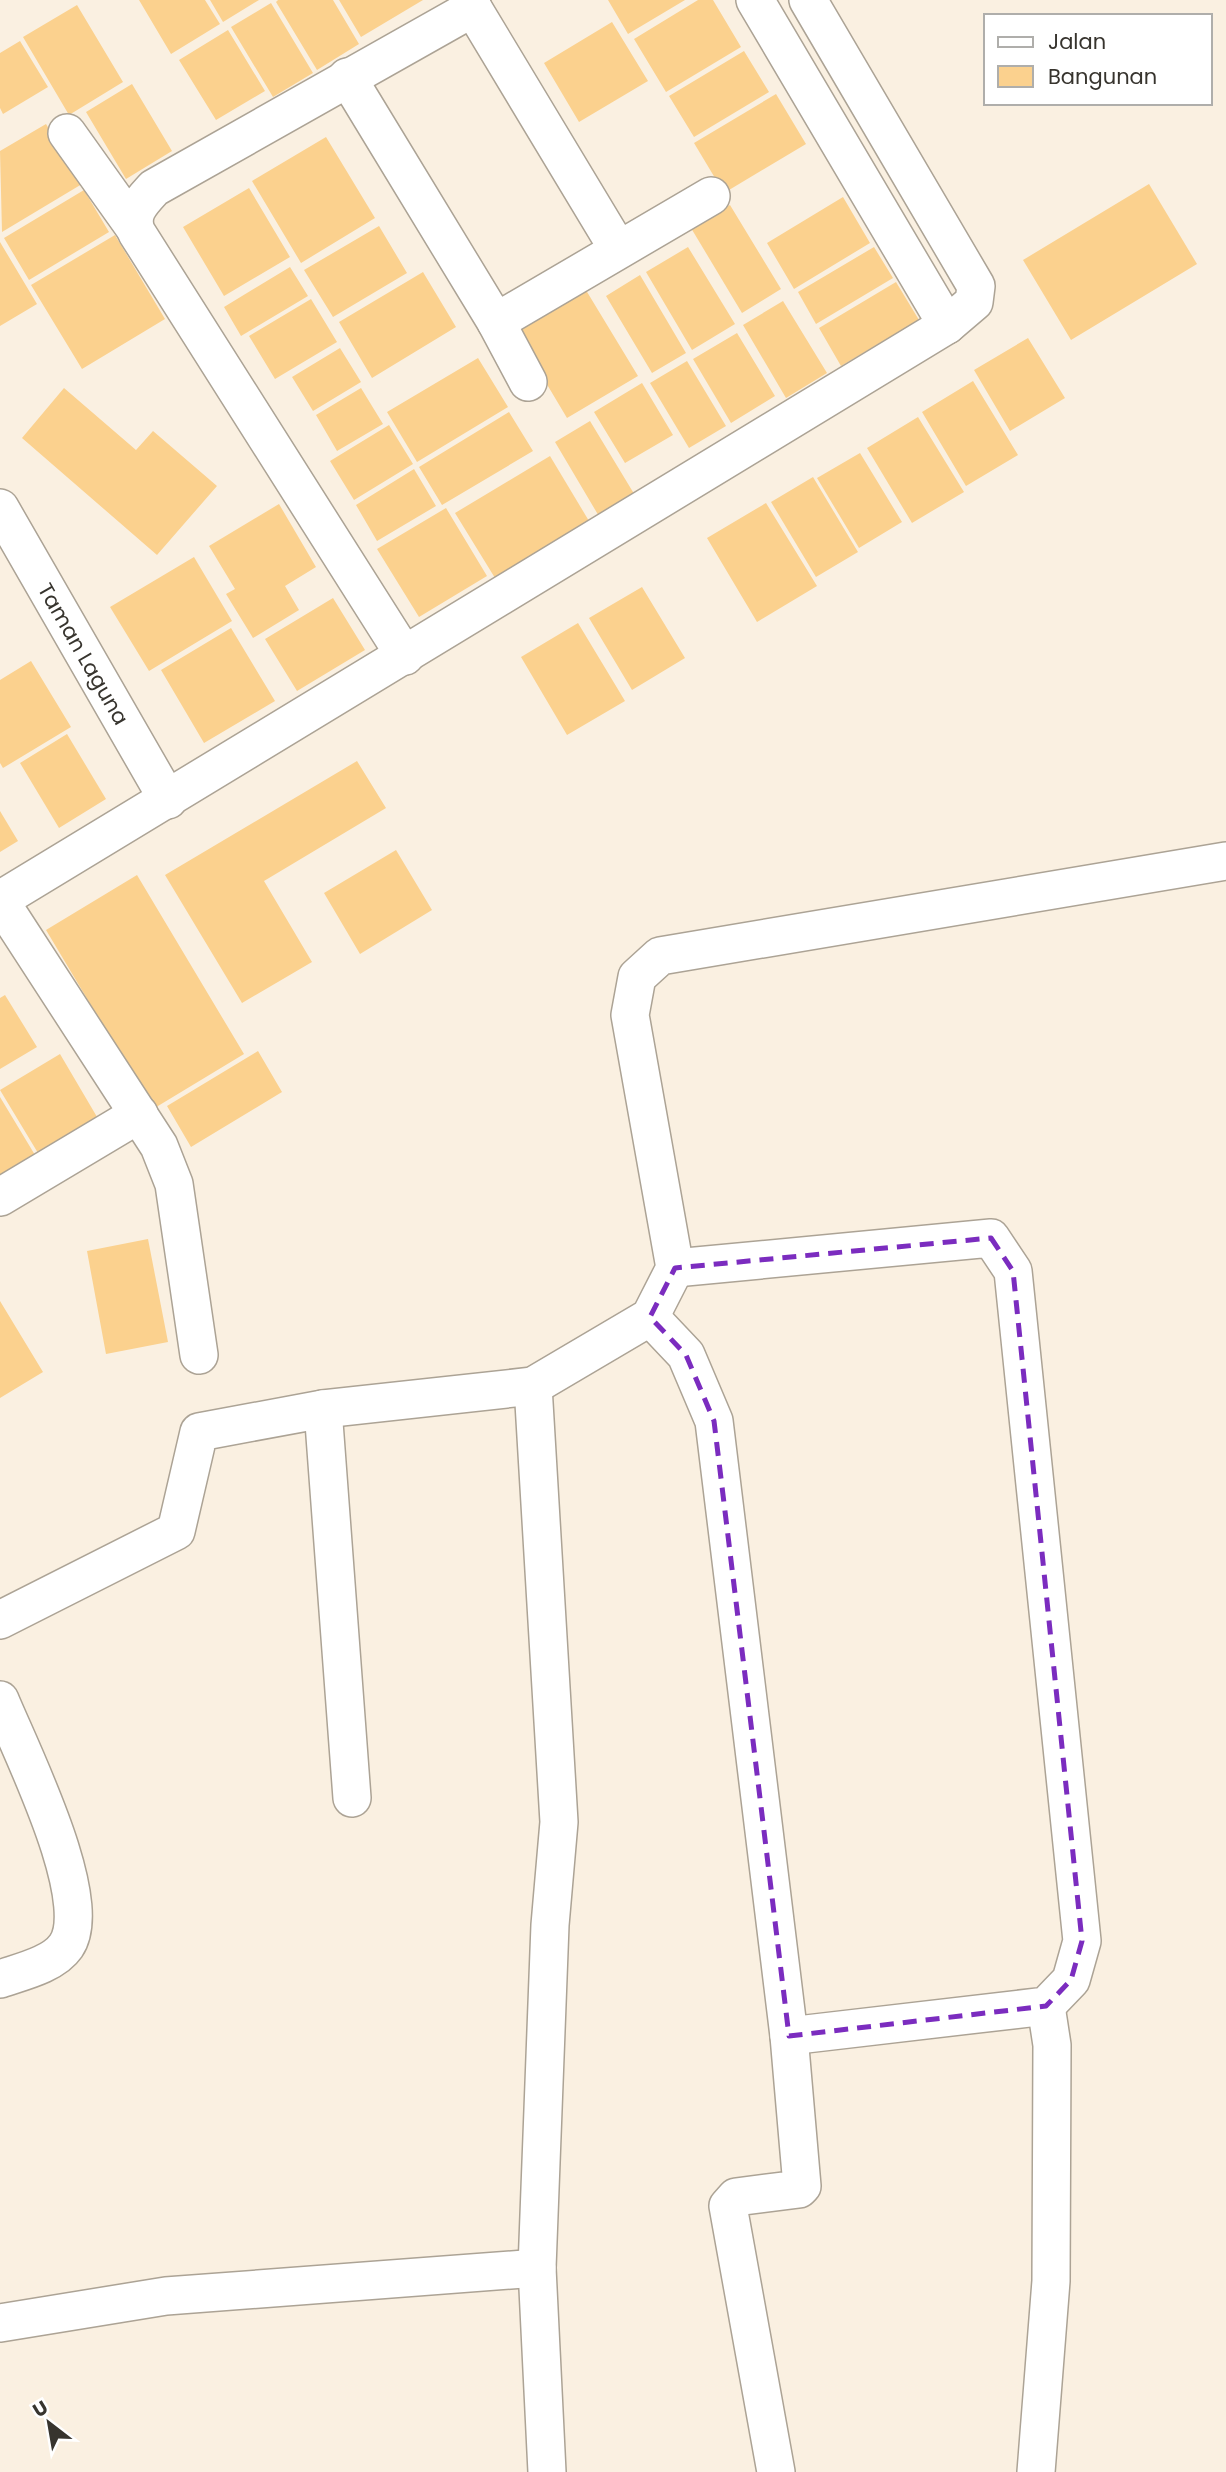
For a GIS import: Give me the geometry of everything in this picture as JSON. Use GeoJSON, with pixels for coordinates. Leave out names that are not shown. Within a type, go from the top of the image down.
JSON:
{"type":"FeatureCollection","features":[{"type":"Feature","properties":{"kind":"street"},"geometry":{"type":"LineString","coordinates":[[755,0],[947,325]]}},
{"type":"Feature","properties":{"kind":"street"},"geometry":{"type":"LineString","coordinates":[[199,1355],[174,1184],[159,1146],[0,900],[947,325],[974,302],[976,286],[808,0]]}},
{"type":"Feature","properties":{"kind":"street"},"geometry":{"type":"LineString","coordinates":[[134,227],[138,206],[154,187],[471,4],[618,249]]}},
{"type":"Feature","properties":{"kind":"street"},"geometry":{"type":"LineString","coordinates":[[347,77],[496,322],[528,382]]}},
{"type":"Feature","properties":{"kind":"street"},"geometry":{"type":"LineString","coordinates":[[67,133],[134,227],[405,656]]}},
{"type":"Feature","properties":{"kind":"street"},"geometry":{"type":"LineString","coordinates":[[496,322],[710,196]]}},
{"type":"Feature","properties":{"kind":"street","name":"Taman Laguna"},"geometry":{"type":"LineString","coordinates":[[0,508],[168,800]]}},
{"type":"Feature","properties":{"kind":"street"},"geometry":{"type":"LineString","coordinates":[[0,1620],[176,1531],[199,1432],[323,1409],[533,1386],[650,1317],[675,1268],[630,1015],[637,977],[660,956],[1226,861]]}},
{"type":"Feature","properties":{"kind":"street"},"geometry":{"type":"LineString","coordinates":[[0,1197],[139,1114]]}},
{"type":"Feature","properties":{"kind":"street"},"geometry":{"type":"LineString","coordinates":[[675,1268],[991,1238],[1013,1271],[1082,1941],[1071,1980],[1046,2006],[789,2036]]}},
{"type":"Feature","properties":{"kind":"street"},"geometry":{"type":"LineString","coordinates":[[650,1317],[686,1354],[714,1421],[789,2036],[802,2186],[799,2189],[736,2197],[728,2206],[776,2472]]}},
{"type":"Feature","properties":{"kind":"street"},"geometry":{"type":"LineString","coordinates":[[533,1386],[559,1822],[550,1925],[537,2268],[547,2472]]}},
{"type":"Feature","properties":{"kind":"street"},"geometry":{"type":"LineString","coordinates":[[323,1409],[352,1798]]}},
{"type":"Feature","properties":{"kind":"street"},"geometry":{"type":"LineString","coordinates":[[0,1700],[50,1822],[70,1881],[75,1909],[74,1930],[65,1949],[42,1964],[0,1979]]}},
{"type":"Feature","properties":{"kind":"street"},"geometry":{"type":"LineString","coordinates":[[1035,2472],[1051,2281],[1052,2045],[1046,2006]]}},
{"type":"Feature","properties":{"kind":"street"},"geometry":{"type":"LineString","coordinates":[[0,2323],[166,2296],[537,2268]]}},
{"type":"Feature","properties":{"kind":"highlighted area"},"geometry":{"type":"Polygon","coordinates":[[[991,1238],[1013,1271],[1082,1941],[1071,1980],[1046,2006],[789,2036],[714,1421],[686,1355],[650,1317],[675,1268],[991,1238]]]}},
{"type":"Feature","properties":{"kind":"building"},"geometry":{"type":"Polygon","coordinates":[[[139,0],[205,0],[220,24],[171,54],[139,0]]]}},
{"type":"Feature","properties":{"kind":"building"},"geometry":{"type":"Polygon","coordinates":[[[210,0],[259,0],[223,22],[210,0]]]}},
{"type":"Feature","properties":{"kind":"building"},"geometry":{"type":"Polygon","coordinates":[[[333,0],[359,44],[317,70],[276,2],[333,0]]]}},
{"type":"Feature","properties":{"kind":"building"},"geometry":{"type":"Polygon","coordinates":[[[339,0],[423,0],[361,37],[339,0]]]}},
{"type":"Feature","properties":{"kind":"building"},"geometry":{"type":"Polygon","coordinates":[[[608,0],[685,0],[628,34],[608,0]]]}},
{"type":"Feature","properties":{"kind":"building"},"geometry":{"type":"Polygon","coordinates":[[[698,0],[713,0],[741,47],[666,92],[634,39],[698,0]]]}},
{"type":"Feature","properties":{"kind":"building"},"geometry":{"type":"Polygon","coordinates":[[[271,3],[313,73],[273,97],[231,27],[271,3]]]}},
{"type":"Feature","properties":{"kind":"building"},"geometry":{"type":"Polygon","coordinates":[[[77,5],[123,82],[69,115],[23,37],[77,5]]]}},
{"type":"Feature","properties":{"kind":"building"},"geometry":{"type":"Polygon","coordinates":[[[612,22],[648,81],[579,122],[544,63],[612,22]]]}},
{"type":"Feature","properties":{"kind":"building"},"geometry":{"type":"Polygon","coordinates":[[[228,30],[265,91],[216,120],[179,60],[228,30]]]}},
{"type":"Feature","properties":{"kind":"building"},"geometry":{"type":"Polygon","coordinates":[[[20,41],[48,87],[3,114],[0,108],[0,53],[20,41]]]}},
{"type":"Feature","properties":{"kind":"building"},"geometry":{"type":"Polygon","coordinates":[[[744,51],[769,92],[694,137],[669,96],[744,51]]]}},
{"type":"Feature","properties":{"kind":"building"},"geometry":{"type":"Polygon","coordinates":[[[132,84],[172,151],[126,179],[86,112],[132,84]]]}},
{"type":"Feature","properties":{"kind":"building"},"geometry":{"type":"Polygon","coordinates":[[[776,94],[806,144],[724,193],[694,143],[776,94]]]}},
{"type":"Feature","properties":{"kind":"building"},"geometry":{"type":"Polygon","coordinates":[[[46,124],[82,184],[2,232],[0,151],[46,124]]]}},
{"type":"Feature","properties":{"kind":"building"},"geometry":{"type":"Polygon","coordinates":[[[326,137],[375,218],[301,263],[252,181],[326,137]]]}},
{"type":"Feature","properties":{"kind":"building"},"geometry":{"type":"Polygon","coordinates":[[[1149,184],[1197,264],[1071,340],[1023,260],[1149,184]]]}},
{"type":"Feature","properties":{"kind":"building"},"geometry":{"type":"Polygon","coordinates":[[[249,188],[290,257],[224,296],[183,227],[249,188]]]}},
{"type":"Feature","properties":{"kind":"building"},"geometry":{"type":"Polygon","coordinates":[[[84,190],[109,232],[29,280],[4,238],[84,190]]]}},
{"type":"Feature","properties":{"kind":"building"},"geometry":{"type":"Polygon","coordinates":[[[843,197],[870,243],[794,289],[767,243],[843,197]]]}},
{"type":"Feature","properties":{"kind":"building"},"geometry":{"type":"Polygon","coordinates":[[[730,205],[781,289],[742,313],[691,228],[730,205]]]}},
{"type":"Feature","properties":{"kind":"building"},"geometry":{"type":"Polygon","coordinates":[[[379,226],[407,273],[333,317],[304,270],[379,226]]]}},
{"type":"Feature","properties":{"kind":"building"},"geometry":{"type":"Polygon","coordinates":[[[115,235],[165,319],[82,369],[31,285],[115,235]]]}},
{"type":"Feature","properties":{"kind":"building"},"geometry":{"type":"Polygon","coordinates":[[[0,242],[37,304],[0,326],[0,242]]]}},
{"type":"Feature","properties":{"kind":"building"},"geometry":{"type":"Polygon","coordinates":[[[688,247],[735,324],[692,350],[646,272],[688,247]]]}},
{"type":"Feature","properties":{"kind":"building"},"geometry":{"type":"Polygon","coordinates":[[[874,247],[893,278],[816,324],[798,292],[874,247]]]}},
{"type":"Feature","properties":{"kind":"building"},"geometry":{"type":"Polygon","coordinates":[[[290,267],[308,296],[241,336],[224,307],[290,267]]]}},
{"type":"Feature","properties":{"kind":"building"},"geometry":{"type":"Polygon","coordinates":[[[423,272],[456,327],[372,378],[339,322],[423,272]]]}},
{"type":"Feature","properties":{"kind":"building"},"geometry":{"type":"Polygon","coordinates":[[[640,275],[686,353],[652,373],[606,296],[640,275]]]}},
{"type":"Feature","properties":{"kind":"building"},"geometry":{"type":"Polygon","coordinates":[[[578,277],[638,376],[567,418],[508,319],[578,277]]]}},
{"type":"Feature","properties":{"kind":"building"},"geometry":{"type":"Polygon","coordinates":[[[896,282],[919,320],[841,366],[819,328],[896,282]]]}},
{"type":"Feature","properties":{"kind":"building"},"geometry":{"type":"Polygon","coordinates":[[[311,299],[337,342],[275,379],[249,336],[311,299]]]}},
{"type":"Feature","properties":{"kind":"building"},"geometry":{"type":"Polygon","coordinates":[[[783,301],[827,373],[786,398],[743,325],[783,301]]]}},
{"type":"Feature","properties":{"kind":"building"},"geometry":{"type":"Polygon","coordinates":[[[737,333],[775,396],[731,423],[693,359],[737,333]]]}},
{"type":"Feature","properties":{"kind":"building"},"geometry":{"type":"Polygon","coordinates":[[[1028,338],[1065,398],[1010,431],[974,370],[1028,338]]]}},
{"type":"Feature","properties":{"kind":"building"},"geometry":{"type":"Polygon","coordinates":[[[340,348],[361,382],[313,411],[292,377],[340,348]]]}},
{"type":"Feature","properties":{"kind":"building"},"geometry":{"type":"Polygon","coordinates":[[[478,358],[508,407],[417,462],[387,412],[478,358]]]}},
{"type":"Feature","properties":{"kind":"building"},"geometry":{"type":"Polygon","coordinates":[[[687,361],[726,426],[689,448],[650,383],[687,361]]]}},
{"type":"Feature","properties":{"kind":"building"},"geometry":{"type":"Polygon","coordinates":[[[973,381],[1018,455],[966,486],[922,412],[973,381]]]}},
{"type":"Feature","properties":{"kind":"building"},"geometry":{"type":"Polygon","coordinates":[[[642,383],[673,435],[625,463],[594,412],[642,383]]]}},
{"type":"Feature","properties":{"kind":"building"},"geometry":{"type":"Polygon","coordinates":[[[64,388],[136,450],[153,431],[217,486],[157,555],[22,438],[64,388]]]}},
{"type":"Feature","properties":{"kind":"building"},"geometry":{"type":"Polygon","coordinates":[[[361,388],[383,424],[337,451],[316,415],[361,388]]]}},
{"type":"Feature","properties":{"kind":"building"},"geometry":{"type":"Polygon","coordinates":[[[509,412],[533,451],[442,505],[419,467],[509,412]]]}},
{"type":"Feature","properties":{"kind":"building"},"geometry":{"type":"Polygon","coordinates":[[[918,417],[964,492],[912,523],[867,448],[918,417]]]}},
{"type":"Feature","properties":{"kind":"building"},"geometry":{"type":"Polygon","coordinates":[[[590,421],[636,497],[600,518],[555,442],[590,421]]]}},
{"type":"Feature","properties":{"kind":"building"},"geometry":{"type":"Polygon","coordinates":[[[389,425],[413,464],[354,500],[330,461],[389,425]]]}},
{"type":"Feature","properties":{"kind":"building"},"geometry":{"type":"Polygon","coordinates":[[[860,453],[902,522],[859,548],[817,478],[860,453]]]}},
{"type":"Feature","properties":{"kind":"building"},"geometry":{"type":"Polygon","coordinates":[[[550,456],[589,521],[495,578],[455,513],[550,456]]]}},
{"type":"Feature","properties":{"kind":"building"},"geometry":{"type":"Polygon","coordinates":[[[414,469],[436,506],[377,541],[356,505],[414,469]]]}},
{"type":"Feature","properties":{"kind":"building"},"geometry":{"type":"Polygon","coordinates":[[[813,477],[858,552],[816,577],[771,502],[813,477]]]}},
{"type":"Feature","properties":{"kind":"building"},"geometry":{"type":"Polygon","coordinates":[[[766,503],[817,586],[757,622],[707,538],[766,503]]]}},
{"type":"Feature","properties":{"kind":"building"},"geometry":{"type":"Polygon","coordinates":[[[279,504],[316,567],[285,586],[299,610],[253,638],[226,594],[235,589],[209,546],[279,504]]]}},
{"type":"Feature","properties":{"kind":"building"},"geometry":{"type":"Polygon","coordinates":[[[446,508],[487,576],[419,617],[377,549],[446,508]]]}},
{"type":"Feature","properties":{"kind":"building"},"geometry":{"type":"Polygon","coordinates":[[[194,557],[232,621],[149,671],[110,607],[194,557]]]}},
{"type":"Feature","properties":{"kind":"building"},"geometry":{"type":"Polygon","coordinates":[[[642,587],[685,658],[632,690],[589,618],[642,587]]]}},
{"type":"Feature","properties":{"kind":"building"},"geometry":{"type":"Polygon","coordinates":[[[333,598],[365,650],[297,691],[265,639],[333,598]]]}},
{"type":"Feature","properties":{"kind":"building"},"geometry":{"type":"Polygon","coordinates":[[[578,623],[625,701],[567,735],[521,657],[578,623]]]}},
{"type":"Feature","properties":{"kind":"building"},"geometry":{"type":"Polygon","coordinates":[[[231,628],[275,701],[204,743],[161,670],[231,628]]]}},
{"type":"Feature","properties":{"kind":"building"},"geometry":{"type":"Polygon","coordinates":[[[31,661],[71,727],[3,768],[0,763],[0,680],[31,661]]]}},
{"type":"Feature","properties":{"kind":"building"},"geometry":{"type":"Polygon","coordinates":[[[67,734],[106,799],[59,828],[20,763],[67,734]]]}},
{"type":"Feature","properties":{"kind":"building"},"geometry":{"type":"Polygon","coordinates":[[[357,761],[386,808],[264,881],[312,962],[242,1003],[165,875],[357,761]]]}},
{"type":"Feature","properties":{"kind":"building"},"geometry":{"type":"Polygon","coordinates":[[[0,811],[18,841],[0,852],[0,811]]]}},
{"type":"Feature","properties":{"kind":"building"},"geometry":{"type":"Polygon","coordinates":[[[396,850],[432,910],[360,954],[324,893],[396,850]]]}},
{"type":"Feature","properties":{"kind":"building"},"geometry":{"type":"Polygon","coordinates":[[[137,875],[244,1054],[153,1109],[46,930],[137,875]]]}},
{"type":"Feature","properties":{"kind":"building"},"geometry":{"type":"Polygon","coordinates":[[[5,995],[37,1047],[0,1069],[0,998],[5,995]]]}},
{"type":"Feature","properties":{"kind":"building"},"geometry":{"type":"Polygon","coordinates":[[[258,1051],[282,1092],[191,1147],[167,1106],[258,1051]]]}},
{"type":"Feature","properties":{"kind":"building"},"geometry":{"type":"Polygon","coordinates":[[[60,1054],[100,1122],[41,1158],[0,1090],[60,1054]]]}},
{"type":"Feature","properties":{"kind":"building"},"geometry":{"type":"Polygon","coordinates":[[[0,1097],[35,1155],[0,1176],[0,1097]]]}},
{"type":"Feature","properties":{"kind":"building"},"geometry":{"type":"Polygon","coordinates":[[[148,1239],[168,1342],[106,1354],[87,1251],[148,1239]]]}},
{"type":"Feature","properties":{"kind":"building"},"geometry":{"type":"Polygon","coordinates":[[[0,1301],[43,1372],[0,1398],[0,1301]]]}}]}
